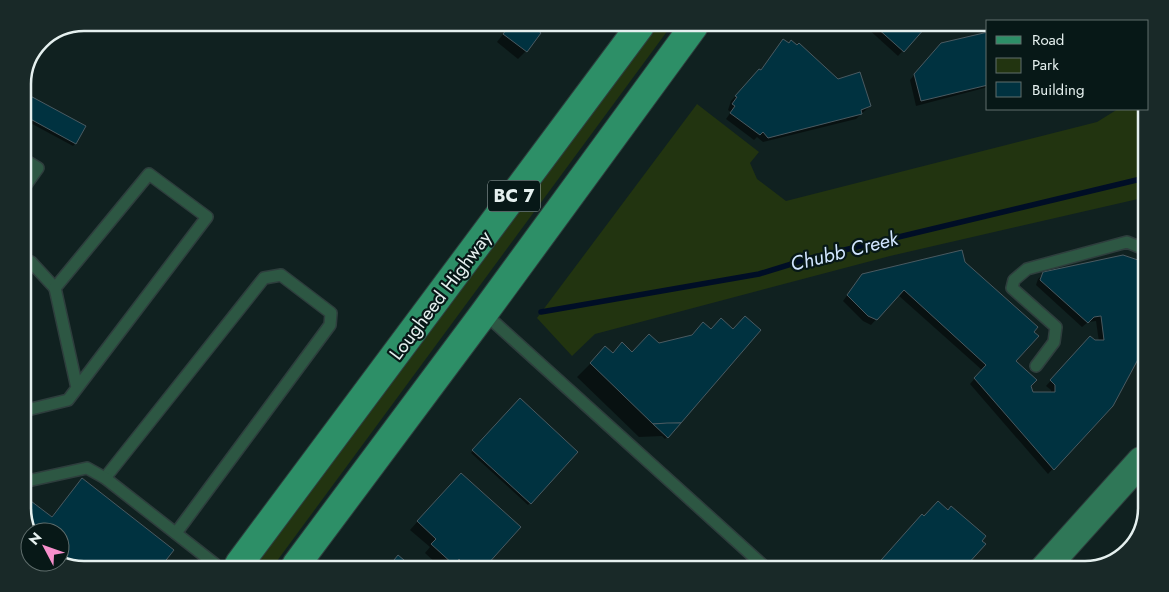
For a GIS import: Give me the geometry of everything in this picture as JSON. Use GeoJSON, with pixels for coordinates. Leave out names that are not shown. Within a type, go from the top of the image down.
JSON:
{"type":"FeatureCollection","features":[{"type":"Feature","properties":{"kind":"main road","name":"Lougheed Highway"},"geometry":{"type":"LineString","coordinates":[[241,561],[636,31]]}},
{"type":"Feature","properties":{"kind":"main road","name":"BC 7"},"geometry":{"type":"LineString","coordinates":[[299,561],[484,313],[690,31]]}},
{"type":"Feature","properties":{"kind":"street"},"geometry":{"type":"LineString","coordinates":[[1051,561],[1138,464]]}},
{"type":"Feature","properties":{"kind":"lane"},"geometry":{"type":"LineString","coordinates":[[31,164],[38,168],[31,178]]}},
{"type":"Feature","properties":{"kind":"lane"},"geometry":{"type":"LineString","coordinates":[[31,409],[68,400],[207,217],[148,174],[55,288]]}},
{"type":"Feature","properties":{"kind":"lane"},"geometry":{"type":"LineString","coordinates":[[1036,366],[1054,342],[1056,327],[1012,288],[1014,280],[1027,269],[1126,242],[1138,247]]}},
{"type":"Feature","properties":{"kind":"lane"},"geometry":{"type":"LineString","coordinates":[[31,263],[55,288],[77,388]]}},
{"type":"Feature","properties":{"kind":"lane"},"geometry":{"type":"LineString","coordinates":[[105,478],[264,278],[281,275],[331,313],[330,326],[176,533]]}},
{"type":"Feature","properties":{"kind":"lane"},"geometry":{"type":"LineString","coordinates":[[484,313],[758,561]]}},
{"type":"Feature","properties":{"kind":"lane"},"geometry":{"type":"LineString","coordinates":[[31,480],[88,468],[105,478],[211,561]]}},
{"type":"Feature","properties":{"kind":"green space"},"geometry":{"type":"Polygon","coordinates":[[[652,31],[667,31],[277,561],[258,561],[652,31]]]}},
{"type":"Feature","properties":{"kind":"green space"},"geometry":{"type":"Polygon","coordinates":[[[697,104],[759,152],[750,163],[757,179],[786,201],[1097,122],[1116,110],[1138,110],[1138,199],[890,256],[595,334],[572,356],[537,318],[697,104]]]}},
{"type":"Feature","properties":{"kind":"building"},"geometry":{"type":"Polygon","coordinates":[[[505,31],[538,31],[541,33],[527,52],[503,34],[505,31]]]}},
{"type":"Feature","properties":{"kind":"building"},"geometry":{"type":"Polygon","coordinates":[[[880,31],[922,31],[904,52],[880,31]]]}},
{"type":"Feature","properties":{"kind":"building"},"geometry":{"type":"Polygon","coordinates":[[[986,32],[986,85],[921,101],[914,74],[941,43],[986,32]]]}},
{"type":"Feature","properties":{"kind":"building"},"geometry":{"type":"Polygon","coordinates":[[[783,39],[789,43],[791,40],[797,45],[799,43],[838,79],[860,72],[871,106],[861,110],[862,114],[768,138],[763,132],[760,135],[730,113],[735,106],[732,104],[737,97],[735,96],[759,69],[761,70],[783,39]]]}},
{"type":"Feature","properties":{"kind":"building"},"geometry":{"type":"Polygon","coordinates":[[[31,96],[86,126],[76,144],[31,119],[31,96]]]}},
{"type":"Feature","properties":{"kind":"building"},"geometry":{"type":"Polygon","coordinates":[[[962,250],[965,262],[1038,327],[1034,332],[1039,336],[1016,361],[1037,380],[1031,386],[1033,392],[1055,392],[1055,385],[1050,380],[1090,336],[1095,340],[1104,340],[1101,316],[1094,317],[1088,323],[1040,280],[1043,272],[1123,255],[1138,260],[1138,359],[1113,406],[1054,470],[974,378],[986,365],[904,290],[877,320],[868,316],[847,295],[862,274],[962,250]]]}},
{"type":"Feature","properties":{"kind":"building"},"geometry":{"type":"Polygon","coordinates":[[[745,316],[761,330],[681,423],[653,424],[590,363],[605,346],[613,353],[622,342],[632,352],[649,334],[659,343],[692,335],[703,322],[711,329],[721,318],[733,329],[745,316]]]}},
{"type":"Feature","properties":{"kind":"building"},"geometry":{"type":"Polygon","coordinates":[[[520,398],[578,452],[531,504],[472,450],[520,398]]]}},
{"type":"Feature","properties":{"kind":"building"},"geometry":{"type":"Polygon","coordinates":[[[681,423],[668,438],[653,424],[681,423]]]}},
{"type":"Feature","properties":{"kind":"building"},"geometry":{"type":"Polygon","coordinates":[[[461,473],[521,527],[490,561],[461,561],[459,559],[457,561],[450,561],[431,544],[436,539],[417,521],[461,473]]]}},
{"type":"Feature","properties":{"kind":"building"},"geometry":{"type":"Polygon","coordinates":[[[82,478],[174,550],[165,561],[84,561],[70,559],[70,522],[33,522],[31,501],[52,517],[82,478]]]}},
{"type":"Feature","properties":{"kind":"building"},"geometry":{"type":"Polygon","coordinates":[[[938,501],[948,510],[951,506],[986,536],[982,541],[986,544],[971,561],[880,561],[922,514],[924,516],[938,501]]]}},
{"type":"Feature","properties":{"kind":"building"},"geometry":{"type":"Polygon","coordinates":[[[398,555],[405,561],[393,561],[398,555]]]}},
{"type":"Feature","properties":{"kind":"waterway","name":"Chubb Creek"},"geometry":{"type":"LineString","coordinates":[[541,312],[759,274],[811,258],[1138,180]]}}]}
